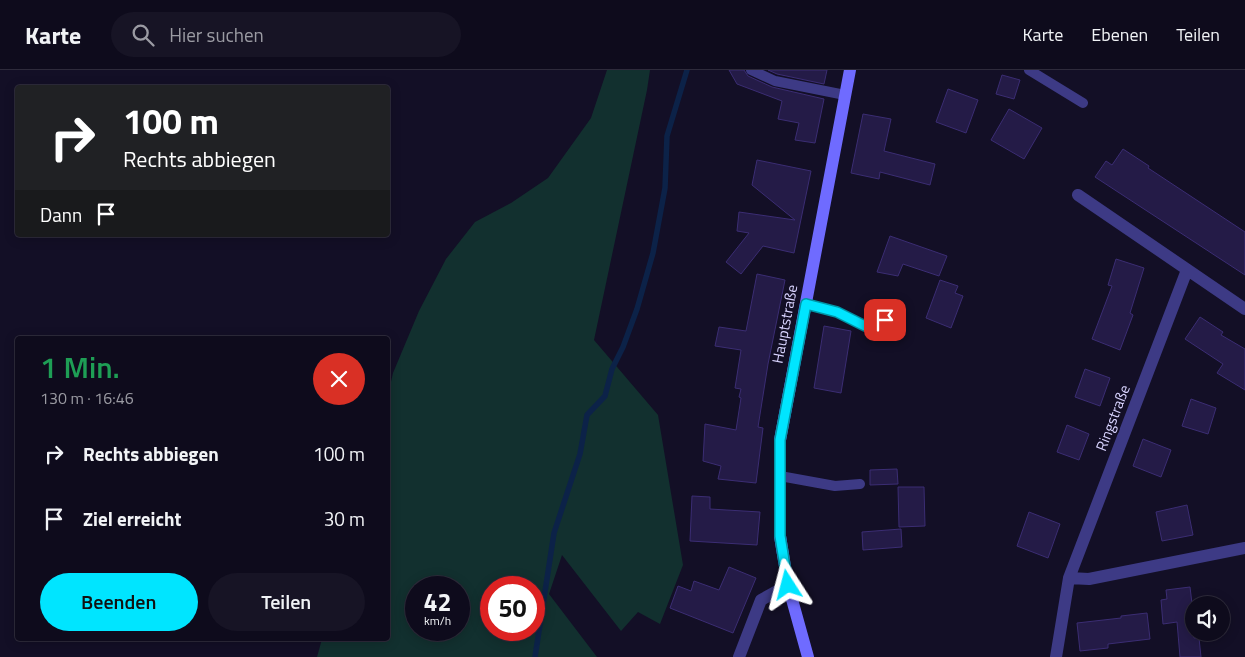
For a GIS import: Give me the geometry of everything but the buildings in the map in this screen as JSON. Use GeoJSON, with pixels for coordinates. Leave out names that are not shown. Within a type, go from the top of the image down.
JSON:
{"type":"FeatureCollection","features":[{"type":"Feature","properties":{"kind":"main road","name":"Hauptstraße"},"geometry":{"type":"LineString","coordinates":[[808,657],[788,585],[780,536],[780,440],[850,70]]}},
{"type":"Feature","properties":{"kind":"street"},"geometry":{"type":"LineString","coordinates":[[1078,195],[1245,308]]}},
{"type":"Feature","properties":{"kind":"street","name":"Ringstraße"},"geometry":{"type":"LineString","coordinates":[[1056,657],[1069,578],[1187,270]]}},
{"type":"Feature","properties":{"kind":"street"},"geometry":{"type":"LineString","coordinates":[[1069,578],[1089,579],[1245,548]]}},
{"type":"Feature","properties":{"kind":"street"},"geometry":{"type":"LineString","coordinates":[[739,657],[761,600],[788,585]]}},
{"type":"Feature","properties":{"kind":"lane"},"geometry":{"type":"LineString","coordinates":[[751,70],[775,81],[845,95]]}},
{"type":"Feature","properties":{"kind":"lane"},"geometry":{"type":"LineString","coordinates":[[1029,70],[1082,103]]}},
{"type":"Feature","properties":{"kind":"lane"},"geometry":{"type":"LineString","coordinates":[[806,304],[837,312],[865,326],[885,320]]}},
{"type":"Feature","properties":{"kind":"lane"},"geometry":{"type":"LineString","coordinates":[[780,476],[835,486],[860,484]]}},
{"type":"Feature","properties":{"kind":"green space"},"geometry":{"type":"Polygon","coordinates":[[[607,70],[650,70],[594,340],[658,415],[683,565],[660,624],[638,612],[621,631],[562,555],[549,594],[597,657],[317,657],[321,641],[390,641],[390,386],[393,373],[419,311],[446,259],[475,222],[511,203],[548,178],[591,118],[607,70]]]}},
{"type":"Feature","properties":{"kind":"waterway"},"geometry":{"type":"LineString","coordinates":[[535,657],[554,533],[580,454],[587,415],[605,396],[612,369],[623,347],[637,309],[653,253],[665,188],[667,136],[687,70]]}},
{"type":"Feature","properties":{"kind":"route"},"geometry":{"type":"LineString","coordinates":[[788,585],[780,536],[780,440],[806,304],[837,312],[865,326],[885,320]]}}]}
